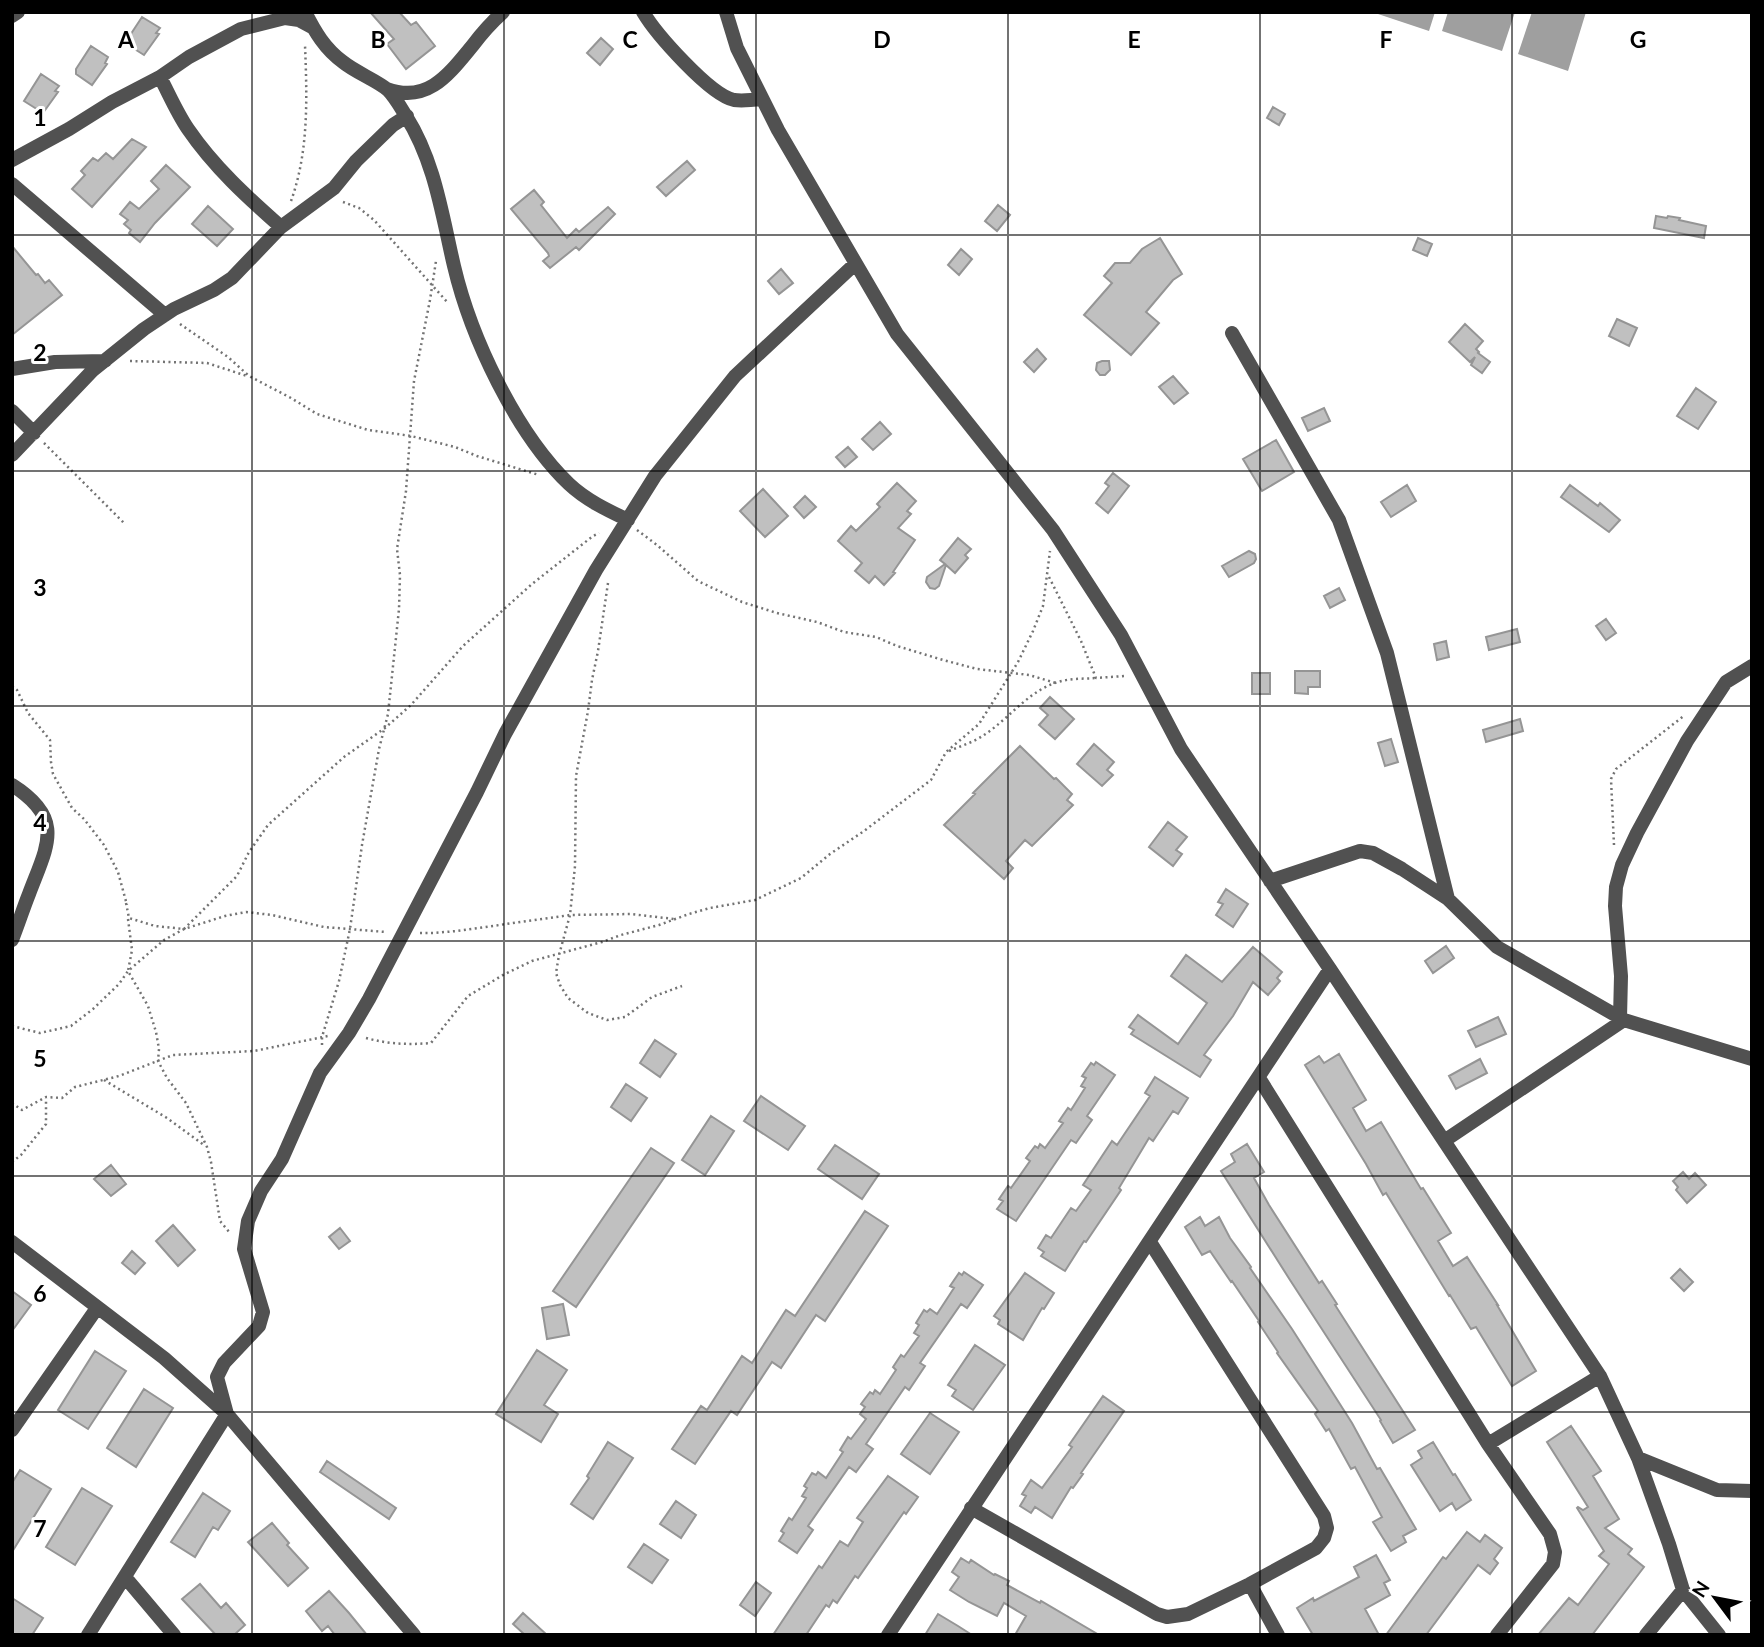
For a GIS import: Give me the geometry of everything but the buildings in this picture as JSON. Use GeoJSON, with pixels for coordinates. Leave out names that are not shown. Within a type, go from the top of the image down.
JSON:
{"type":"FeatureCollection","features":[{"type":"Feature","properties":{"kind":"street"},"geometry":{"type":"LineString","coordinates":[[12,16],[18,12]]}},
{"type":"Feature","properties":{"kind":"street"},"geometry":{"type":"LineString","coordinates":[[12,160],[242,29],[285,18],[306,20],[315,34],[342,62],[387,89],[401,94],[418,93],[430,89],[444,78],[503,12]]}},
{"type":"Feature","properties":{"kind":"street"},"geometry":{"type":"LineString","coordinates":[[643,12],[656,32],[715,91],[736,100],[762,99]]}},
{"type":"Feature","properties":{"kind":"street"},"geometry":{"type":"LineString","coordinates":[[726,12],[737,48],[762,99],[897,334],[1053,530],[1121,635],[1181,749],[1600,1376],[1638,1458],[1683,1590],[1719,1635]]}},
{"type":"Feature","properties":{"kind":"street"},"geometry":{"type":"LineString","coordinates":[[160,77],[187,128],[224,175],[281,227]]}},
{"type":"Feature","properties":{"kind":"street"},"geometry":{"type":"LineString","coordinates":[[387,89],[407,116],[425,151],[437,187],[454,268],[468,314],[503,391],[540,450],[570,485],[603,508],[628,520]]}},
{"type":"Feature","properties":{"kind":"street"},"geometry":{"type":"LineString","coordinates":[[12,454],[80,383],[126,343],[165,315],[232,278],[281,227],[334,188],[383,134],[407,116]]}},
{"type":"Feature","properties":{"kind":"street"},"geometry":{"type":"LineString","coordinates":[[12,184],[165,315]]}},
{"type":"Feature","properties":{"kind":"street"},"geometry":{"type":"LineString","coordinates":[[88,1635],[227,1414],[217,1377],[224,1363],[259,1326],[263,1312],[244,1249],[248,1221],[261,1191],[282,1159],[320,1073],[349,1033],[505,734],[596,570],[655,475],[735,376],[855,264]]}},
{"type":"Feature","properties":{"kind":"street"},"geometry":{"type":"LineString","coordinates":[[1231,333],[1339,520],[1387,653],[1448,899]]}},
{"type":"Feature","properties":{"kind":"street"},"geometry":{"type":"LineString","coordinates":[[12,369],[55,362],[105,361]]}},
{"type":"Feature","properties":{"kind":"street"},"geometry":{"type":"LineString","coordinates":[[12,411],[34,433]]}},
{"type":"Feature","properties":{"kind":"street"},"geometry":{"type":"LineString","coordinates":[[1622,1019],[1615,906],[1616,887],[1622,865],[1687,741],[1726,682],[1752,666]]}},
{"type":"Feature","properties":{"kind":"street"},"geometry":{"type":"LineString","coordinates":[[12,785],[25,793],[40,809],[48,827],[47,845],[41,866],[12,940]]}},
{"type":"Feature","properties":{"kind":"street"},"geometry":{"type":"LineString","coordinates":[[1270,881],[1360,851],[1373,853],[1448,899],[1497,947],[1622,1019],[1752,1059]]}},
{"type":"Feature","properties":{"kind":"street"},"geometry":{"type":"LineString","coordinates":[[888,1635],[1330,969]]}},
{"type":"Feature","properties":{"kind":"street"},"geometry":{"type":"LineString","coordinates":[[1444,1141],[1622,1019]]}},
{"type":"Feature","properties":{"kind":"street"},"geometry":{"type":"LineString","coordinates":[[1259,1078],[1488,1444],[1550,1534],[1555,1552],[1553,1564],[1497,1635]]}},
{"type":"Feature","properties":{"kind":"street"},"geometry":{"type":"LineString","coordinates":[[12,1242],[164,1358],[227,1414],[414,1635]]}},
{"type":"Feature","properties":{"kind":"street"},"geometry":{"type":"LineString","coordinates":[[971,1508],[1157,1614],[1167,1617],[1188,1614],[1250,1584],[1316,1548],[1324,1538],[1327,1528],[1324,1516],[1150,1242]]}},
{"type":"Feature","properties":{"kind":"street"},"geometry":{"type":"LineString","coordinates":[[12,1430],[97,1308]]}},
{"type":"Feature","properties":{"kind":"street"},"geometry":{"type":"LineString","coordinates":[[1488,1444],[1600,1376]]}},
{"type":"Feature","properties":{"kind":"street"},"geometry":{"type":"LineString","coordinates":[[1638,1458],[1717,1490],[1750,1489]]}},
{"type":"Feature","properties":{"kind":"street"},"geometry":{"type":"LineString","coordinates":[[125,1577],[174,1635]]}},
{"type":"Feature","properties":{"kind":"street"},"geometry":{"type":"LineString","coordinates":[[1250,1584],[1278,1635]]}},
{"type":"Feature","properties":{"kind":"street"},"geometry":{"type":"LineString","coordinates":[[1646,1635],[1683,1590]]}},
{"type":"Feature","properties":{"kind":"path"},"geometry":{"type":"LineString","coordinates":[[281,227],[301,167],[306,116],[306,20]]}},
{"type":"Feature","properties":{"kind":"path"},"geometry":{"type":"LineString","coordinates":[[317,202],[345,202],[359,208],[374,220],[453,310]]}},
{"type":"Feature","properties":{"kind":"path"},"geometry":{"type":"LineString","coordinates":[[320,1073],[322,1037],[339,981],[350,929],[362,845],[388,714],[399,609],[400,575],[397,549],[406,491],[414,381],[437,256]]}},
{"type":"Feature","properties":{"kind":"path"},"geometry":{"type":"LineString","coordinates":[[165,315],[200,336],[249,376]]}},
{"type":"Feature","properties":{"kind":"path"},"geometry":{"type":"LineString","coordinates":[[105,361],[207,363],[249,376],[317,414],[368,429],[456,447],[545,477]]}},
{"type":"Feature","properties":{"kind":"path"},"geometry":{"type":"LineString","coordinates":[[34,433],[125,524]]}},
{"type":"Feature","properties":{"kind":"path"},"geometry":{"type":"LineString","coordinates":[[628,520],[698,581],[742,602],[777,613],[817,622],[844,632],[876,637],[897,646],[977,669],[1029,675],[1056,682],[1133,676],[1146,680]]}},
{"type":"Feature","properties":{"kind":"path"},"geometry":{"type":"LineString","coordinates":[[12,1103],[22,1110],[46,1097],[62,1098],[75,1087],[104,1080],[173,1055],[254,1051],[349,1033],[384,1043],[431,1043],[468,996],[532,961],[710,908],[755,900],[801,878],[931,780],[946,752],[979,724],[1011,673],[1044,606],[1053,530]]}},
{"type":"Feature","properties":{"kind":"path"},"geometry":{"type":"LineString","coordinates":[[12,686],[28,713],[50,740],[53,774],[72,808],[104,845],[118,872],[129,918],[155,926],[184,929],[237,876],[249,852],[268,825],[344,757],[411,705],[463,646],[532,584],[593,536],[605,531]]}},
{"type":"Feature","properties":{"kind":"path"},"geometry":{"type":"LineString","coordinates":[[1047,574],[1081,641],[1096,678]]}},
{"type":"Feature","properties":{"kind":"path"},"geometry":{"type":"LineString","coordinates":[[608,579],[576,776],[576,866],[570,915],[556,973],[568,998],[588,1013],[607,1020],[625,1017],[652,997],[682,986]]}},
{"type":"Feature","properties":{"kind":"path"},"geometry":{"type":"LineString","coordinates":[[946,752],[982,737],[1022,702],[1056,682]]}},
{"type":"Feature","properties":{"kind":"path"},"geometry":{"type":"LineString","coordinates":[[1614,851],[1611,779],[1616,769],[1689,712]]}},
{"type":"Feature","properties":{"kind":"path"},"geometry":{"type":"LineString","coordinates":[[12,1026],[40,1033],[71,1026],[120,984],[128,971],[132,950],[126,904]]}},
{"type":"Feature","properties":{"kind":"path"},"geometry":{"type":"LineString","coordinates":[[128,971],[148,1006],[156,1032],[158,1061],[186,1103],[207,1146],[220,1221],[244,1249]]}},
{"type":"Feature","properties":{"kind":"path"},"geometry":{"type":"LineString","coordinates":[[104,1080],[207,1146]]}},
{"type":"Feature","properties":{"kind":"path"},"geometry":{"type":"LineString","coordinates":[[12,1162],[46,1124],[46,1097]]}},
{"type":"Feature","properties":{"kind":"shaded area"},"geometry":{"type":"Polygon","coordinates":[[[1372,12],[1435,12],[1429,31],[1372,12]]]}},
{"type":"Feature","properties":{"kind":"shaded area"},"geometry":{"type":"Polygon","coordinates":[[[1448,12],[1515,12],[1502,51],[1442,31],[1448,12]]]}},
{"type":"Feature","properties":{"kind":"shaded area"},"geometry":{"type":"Polygon","coordinates":[[[1532,12],[1586,12],[1568,71],[1518,54],[1532,12]]]}}]}
